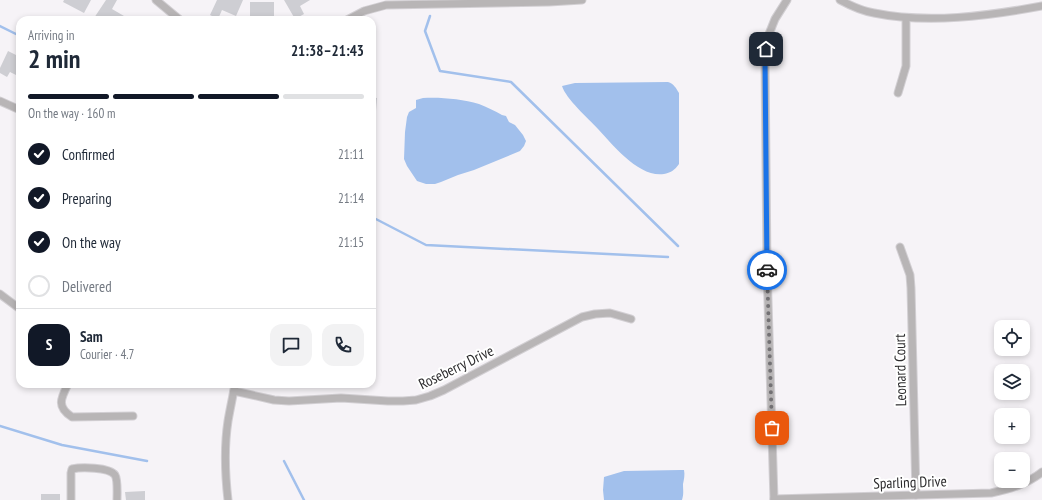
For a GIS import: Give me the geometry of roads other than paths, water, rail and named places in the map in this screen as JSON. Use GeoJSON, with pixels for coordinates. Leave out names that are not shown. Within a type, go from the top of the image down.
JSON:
{"type":"FeatureCollection","features":[{"type":"Feature","properties":{"kind":"street"},"geometry":{"type":"LineString","coordinates":[[156,0],[175,16]]}},
{"type":"Feature","properties":{"kind":"street"},"geometry":{"type":"LineString","coordinates":[[355,16],[364,11],[386,5],[494,1],[549,2],[582,0]]}},
{"type":"Feature","properties":{"kind":"street"},"geometry":{"type":"LineString","coordinates":[[774,499],[767,261],[765,60],[767,39],[775,19],[787,0]]}},
{"type":"Feature","properties":{"kind":"street"},"geometry":{"type":"LineString","coordinates":[[840,0],[854,7],[873,13],[906,18],[987,15],[1042,6]]}},
{"type":"Feature","properties":{"kind":"street"},"geometry":{"type":"LineString","coordinates":[[898,93],[906,66],[906,18]]}},
{"type":"Feature","properties":{"kind":"street"},"geometry":{"type":"LineString","coordinates":[[0,101],[16,108]]}},
{"type":"Feature","properties":{"kind":"street","name":"Leonard Court"},"geometry":{"type":"LineString","coordinates":[[900,247],[910,275],[911,288],[916,495]]}},
{"type":"Feature","properties":{"kind":"street"},"geometry":{"type":"LineString","coordinates":[[0,294],[16,306]]}},
{"type":"Feature","properties":{"kind":"street","name":"Roseberry Drive"},"geometry":{"type":"LineString","coordinates":[[238,388],[274,400],[289,401],[341,398],[388,401],[416,400],[444,390],[582,317],[610,313],[631,319]]}},
{"type":"Feature","properties":{"kind":"street"},"geometry":{"type":"LineString","coordinates":[[66,388],[61,400],[62,408],[72,417],[133,416]]}},
{"type":"Feature","properties":{"kind":"street"},"geometry":{"type":"LineString","coordinates":[[228,500],[225,464],[226,443],[228,422],[235,388]]}},
{"type":"Feature","properties":{"kind":"street"},"geometry":{"type":"LineString","coordinates":[[71,500],[72,469],[78,468],[94,468],[110,472],[115,475],[117,483],[117,500]]}},
{"type":"Feature","properties":{"kind":"street","name":"Sparling Drive"},"geometry":{"type":"LineString","coordinates":[[774,499],[991,493],[1021,485],[1042,472]]}},
{"type":"Feature","properties":{"kind":"water"},"geometry":{"type":"Polygon","coordinates":[[[668,82],[676,88],[679,93],[679,164],[672,171],[664,174],[655,174],[645,171],[627,159],[568,97],[562,86],[575,83],[668,82]]]}},
{"type":"Feature","properties":{"kind":"water"},"geometry":{"type":"Polygon","coordinates":[[[423,98],[451,99],[472,102],[506,116],[509,122],[515,125],[523,135],[526,141],[524,146],[520,151],[435,184],[426,184],[417,181],[404,159],[405,132],[409,112],[416,108],[416,100],[423,98]]]}},
{"type":"Feature","properties":{"kind":"water"},"geometry":{"type":"Polygon","coordinates":[[[684,470],[682,500],[604,500],[604,477],[624,471],[684,470]]]}},
{"type":"Feature","properties":{"kind":"waterway"},"geometry":{"type":"LineString","coordinates":[[430,16],[425,31],[440,71],[511,82],[678,246]]}},
{"type":"Feature","properties":{"kind":"waterway"},"geometry":{"type":"LineString","coordinates":[[0,26],[16,34]]}},
{"type":"Feature","properties":{"kind":"waterway"},"geometry":{"type":"LineString","coordinates":[[376,219],[426,245],[668,257]]}},
{"type":"Feature","properties":{"kind":"waterway"},"geometry":{"type":"LineString","coordinates":[[0,426],[62,445],[147,461]]}},
{"type":"Feature","properties":{"kind":"waterway"},"geometry":{"type":"LineString","coordinates":[[284,461],[304,500]]}}]}
